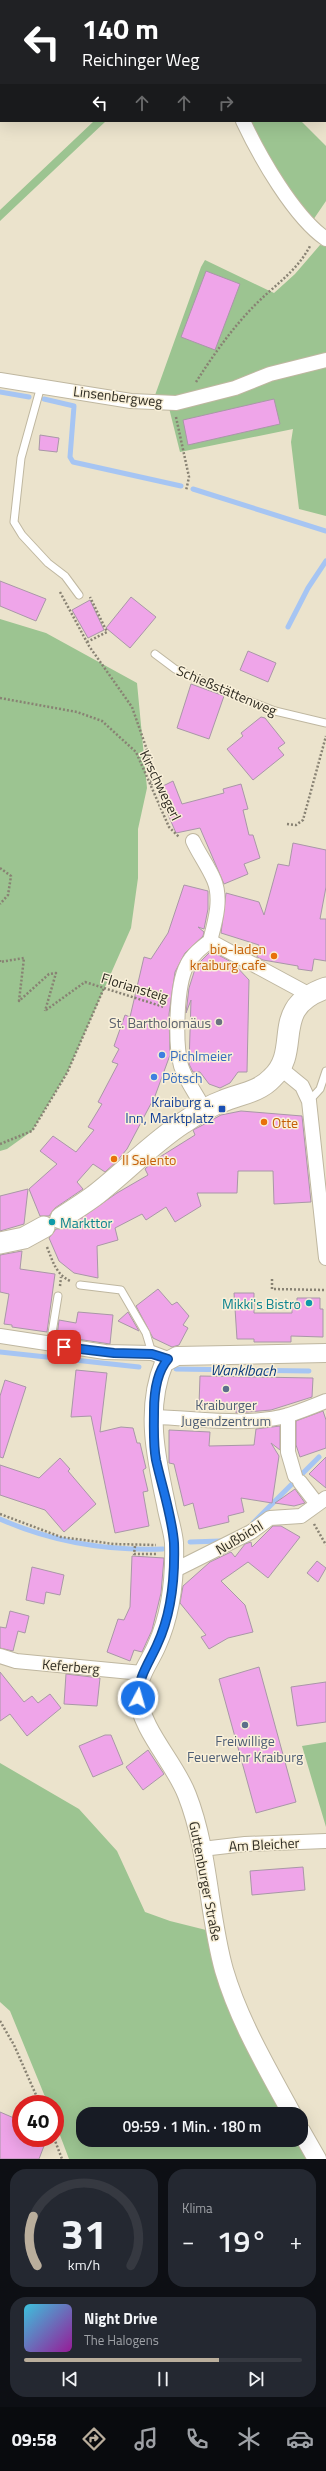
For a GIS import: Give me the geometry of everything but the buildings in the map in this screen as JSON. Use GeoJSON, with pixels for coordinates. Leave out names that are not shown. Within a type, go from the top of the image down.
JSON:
{"type":"FeatureCollection","features":[{"type":"Feature","properties":{"kind":"main road"},"geometry":{"type":"LineString","coordinates":[[0,1244],[24,1238],[52,1223],[93,1196],[159,1141],[204,1109],[262,1086],[276,1075],[284,1056],[288,1025],[299,1003],[318,991]]}},
{"type":"Feature","properties":{"kind":"street"},"geometry":{"type":"LineString","coordinates":[[244,122],[282,188],[299,213],[322,236]]}},
{"type":"Feature","properties":{"kind":"street","name":"Linsenbergweg"},"geometry":{"type":"LineString","coordinates":[[0,380],[131,401],[176,403],[235,388],[270,374],[326,360]]}},
{"type":"Feature","properties":{"kind":"street"},"geometry":{"type":"LineString","coordinates":[[193,841],[214,880],[217,892],[217,909],[210,941],[198,950],[187,965],[181,986],[179,1011],[181,1065],[204,1109]]}},
{"type":"Feature","properties":{"kind":"street"},"geometry":{"type":"LineString","coordinates":[[210,941],[318,991]]}},
{"type":"Feature","properties":{"kind":"street"},"geometry":{"type":"LineString","coordinates":[[280,1068],[302,1086],[309,1101],[326,1258]]}},
{"type":"Feature","properties":{"kind":"street"},"geometry":{"type":"LineString","coordinates":[[0,1336],[50,1345],[114,1353],[160,1356],[326,1353]]}},
{"type":"Feature","properties":{"kind":"street","name":"Guttenburger Straße"},"geometry":{"type":"LineString","coordinates":[[160,1356],[159,1376],[155,1390],[154,1417],[156,1458],[174,1547],[173,1571],[165,1623],[158,1644],[142,1673],[138,1690],[143,1714],[187,1795],[202,1849],[211,1908],[224,1971],[247,2028],[288,2107]]}},
{"type":"Feature","properties":{"kind":"street"},"geometry":{"type":"LineString","coordinates":[[154,1417],[248,1421],[288,1415],[326,1401]]}},
{"type":"Feature","properties":{"kind":"street"},"geometry":{"type":"LineString","coordinates":[[288,1415],[288,1452],[298,1479],[317,1505]]}},
{"type":"Feature","properties":{"kind":"street","name":"Nußbichl"},"geometry":{"type":"LineString","coordinates":[[173,1571],[251,1532],[270,1518],[295,1518],[317,1505]]}},
{"type":"Feature","properties":{"kind":"street","name":"Keferberg"},"geometry":{"type":"LineString","coordinates":[[0,1656],[16,1661],[142,1673]]}},
{"type":"Feature","properties":{"kind":"street","name":"Am Bleicher"},"geometry":{"type":"LineString","coordinates":[[202,1849],[245,1844],[326,1841]]}},
{"type":"Feature","properties":{"kind":"street"},"geometry":{"type":"LineString","coordinates":[[308,2143],[317,2159]]}},
{"type":"Feature","properties":{"kind":"lane"},"geometry":{"type":"LineString","coordinates":[[41,386],[21,458],[14,522],[22,535],[48,563],[65,576],[79,595]]}},
{"type":"Feature","properties":{"kind":"lane","name":"Schießstättenweg"},"geometry":{"type":"LineString","coordinates":[[155,654],[175,668],[236,696],[275,711],[326,723]]}},
{"type":"Feature","properties":{"kind":"lane"},"geometry":{"type":"LineString","coordinates":[[309,1101],[320,1089],[326,1071]]}},
{"type":"Feature","properties":{"kind":"lane"},"geometry":{"type":"LineString","coordinates":[[80,1285],[121,1290],[160,1356]]}},
{"type":"Feature","properties":{"kind":"lane"},"geometry":{"type":"LineString","coordinates":[[50,1345],[58,1296]]}},
{"type":"Feature","properties":{"kind":"path"},"geometry":{"type":"LineString","coordinates":[[186,491],[189,477],[176,421],[176,403],[195,383],[235,326],[259,301],[294,270],[322,236]]}},
{"type":"Feature","properties":{"kind":"path"},"geometry":{"type":"LineString","coordinates":[[48,563],[67,608],[86,642],[132,707],[147,750],[152,789]]}},
{"type":"Feature","properties":{"kind":"path"},"geometry":{"type":"LineString","coordinates":[[79,595],[92,599],[107,632],[86,642]]}},
{"type":"Feature","properties":{"kind":"path","name":"Kirschwegerl"},"geometry":{"type":"LineString","coordinates":[[0,698],[78,712],[102,721],[136,752],[169,827],[178,837],[193,841]]}},
{"type":"Feature","properties":{"kind":"path"},"geometry":{"type":"LineString","coordinates":[[288,824],[296,825],[303,820],[326,736]]}},
{"type":"Feature","properties":{"kind":"path"},"geometry":{"type":"LineString","coordinates":[[0,868],[11,876],[8,895],[0,904]]}},
{"type":"Feature","properties":{"kind":"path","name":"Floriansteig"},"geometry":{"type":"LineString","coordinates":[[0,960],[0,962],[24,958],[19,1001],[49,974],[56,973],[45,1011],[85,982],[179,1011]]}},
{"type":"Feature","properties":{"kind":"path"},"geometry":{"type":"LineString","coordinates":[[0,1144],[32,1131],[67,1072],[104,988]]}},
{"type":"Feature","properties":{"kind":"path"},"geometry":{"type":"LineString","coordinates":[[52,1223],[45,1242],[56,1270],[61,1277],[72,1282]]}},
{"type":"Feature","properties":{"kind":"path"},"geometry":{"type":"LineString","coordinates":[[272,1278],[272,1289],[326,1290]]}},
{"type":"Feature","properties":{"kind":"path"},"geometry":{"type":"LineString","coordinates":[[317,1505],[326,1545]]}},
{"type":"Feature","properties":{"kind":"path"},"geometry":{"type":"LineString","coordinates":[[0,1514],[61,1537],[134,1546],[174,1547]]}},
{"type":"Feature","properties":{"kind":"path"},"geometry":{"type":"LineString","coordinates":[[134,1546],[134,1554],[174,1547]]}},
{"type":"Feature","properties":{"kind":"path"},"geometry":{"type":"LineString","coordinates":[[0,2021],[14,2045],[36,2095]]}},
{"type":"Feature","properties":{"kind":"path"},"geometry":{"type":"LineString","coordinates":[[57,2147],[62,2159]]}},
{"type":"Feature","properties":{"kind":"green space"},"geometry":{"type":"Polygon","coordinates":[[[93,122],[105,122],[0,221],[0,210],[93,122]]]}},
{"type":"Feature","properties":{"kind":"green space"},"geometry":{"type":"Polygon","coordinates":[[[250,122],[302,122],[326,146],[326,201],[311,223],[293,199],[250,122]]]}},
{"type":"Feature","properties":{"kind":"green space"},"geometry":{"type":"Polygon","coordinates":[[[320,245],[326,246],[326,356],[188,398],[154,398],[201,267],[205,260],[274,293],[295,274],[320,245]]]}},
{"type":"Feature","properties":{"kind":"green space"},"geometry":{"type":"Polygon","coordinates":[[[326,366],[326,516],[299,509],[291,442],[293,429],[180,452],[169,408],[326,366]]]}},
{"type":"Feature","properties":{"kind":"green space"},"geometry":{"type":"Polygon","coordinates":[[[0,619],[46,633],[137,683],[147,788],[138,829],[138,878],[131,928],[67,1073],[32,1131],[7,1149],[0,1151],[0,619]]]}},
{"type":"Feature","properties":{"kind":"green space"},"geometry":{"type":"Polygon","coordinates":[[[326,1742],[326,1827],[302,1746],[326,1742]]]}},
{"type":"Feature","properties":{"kind":"green space"},"geometry":{"type":"Polygon","coordinates":[[[0,1763],[79,1809],[117,1851],[145,1912],[170,1921],[206,1930],[222,1987],[282,2107],[76,2107],[76,2147],[303,2147],[309,2159],[69,2159],[64,2146],[64,2095],[44,2095],[10,2011],[0,2002],[0,1763]]]}},
{"type":"Feature","properties":{"kind":"waterway"},"geometry":{"type":"LineString","coordinates":[[0,392],[29,397]]}},
{"type":"Feature","properties":{"kind":"waterway"},"geometry":{"type":"LineString","coordinates":[[44,399],[74,406],[70,457],[73,462],[181,486]]}},
{"type":"Feature","properties":{"kind":"waterway"},"geometry":{"type":"LineString","coordinates":[[193,489],[326,531]]}},
{"type":"Feature","properties":{"kind":"waterway"},"geometry":{"type":"LineString","coordinates":[[288,627],[308,588],[326,561]]}},
{"type":"Feature","properties":{"kind":"waterway","name":"Wanklbach"},"geometry":{"type":"LineString","coordinates":[[0,1352],[139,1367]]}},
{"type":"Feature","properties":{"kind":"waterway","name":"Wanklbach"},"geometry":{"type":"LineString","coordinates":[[176,1369],[309,1371]]}},
{"type":"Feature","properties":{"kind":"waterway"},"geometry":{"type":"LineString","coordinates":[[253,1523],[319,1457]]}},
{"type":"Feature","properties":{"kind":"waterway"},"geometry":{"type":"LineString","coordinates":[[0,1519],[39,1534],[80,1543],[121,1548],[163,1549]]}},
{"type":"Feature","properties":{"kind":"waterway"},"geometry":{"type":"LineString","coordinates":[[190,1542],[221,1541]]}},
{"type":"Feature","properties":{"kind":"place","name":"bio-laden kraiburg cafe"},"geometry":{"type":"Point","coordinates":[274,956]}},
{"type":"Feature","properties":{"kind":"place","name":"St. Bartholomäus"},"geometry":{"type":"Point","coordinates":[219,1022]}},
{"type":"Feature","properties":{"kind":"place","name":"Pichlmeier"},"geometry":{"type":"Point","coordinates":[162,1055]}},
{"type":"Feature","properties":{"kind":"place","name":"Pötsch"},"geometry":{"type":"Point","coordinates":[154,1077]}},
{"type":"Feature","properties":{"kind":"place","name":"Kraiburg a. Inn, Marktplatz"},"geometry":{"type":"Point","coordinates":[222,1109]}},
{"type":"Feature","properties":{"kind":"place","name":"Otte"},"geometry":{"type":"Point","coordinates":[264,1122]}},
{"type":"Feature","properties":{"kind":"place","name":"Il Salento"},"geometry":{"type":"Point","coordinates":[114,1159]}},
{"type":"Feature","properties":{"kind":"place","name":"Markttor"},"geometry":{"type":"Point","coordinates":[52,1222]}},
{"type":"Feature","properties":{"kind":"place","name":"Mikki's Bistro"},"geometry":{"type":"Point","coordinates":[309,1303]}},
{"type":"Feature","properties":{"kind":"place","name":"Kraiburger Jugendzentrum"},"geometry":{"type":"Point","coordinates":[226,1389]}},
{"type":"Feature","properties":{"kind":"place","name":"Freiwillige Feuerwehr Kraiburg"},"geometry":{"type":"Point","coordinates":[245,1725]}},
{"type":"Feature","properties":{"kind":"route"},"geometry":{"type":"LineString","coordinates":[[64,1347],[114,1353],[152,1354],[168,1359],[164,1363],[155,1390],[154,1437],[156,1458],[174,1542],[173,1571],[165,1623],[158,1644],[142,1673],[139,1683],[138,1698]]}}]}
